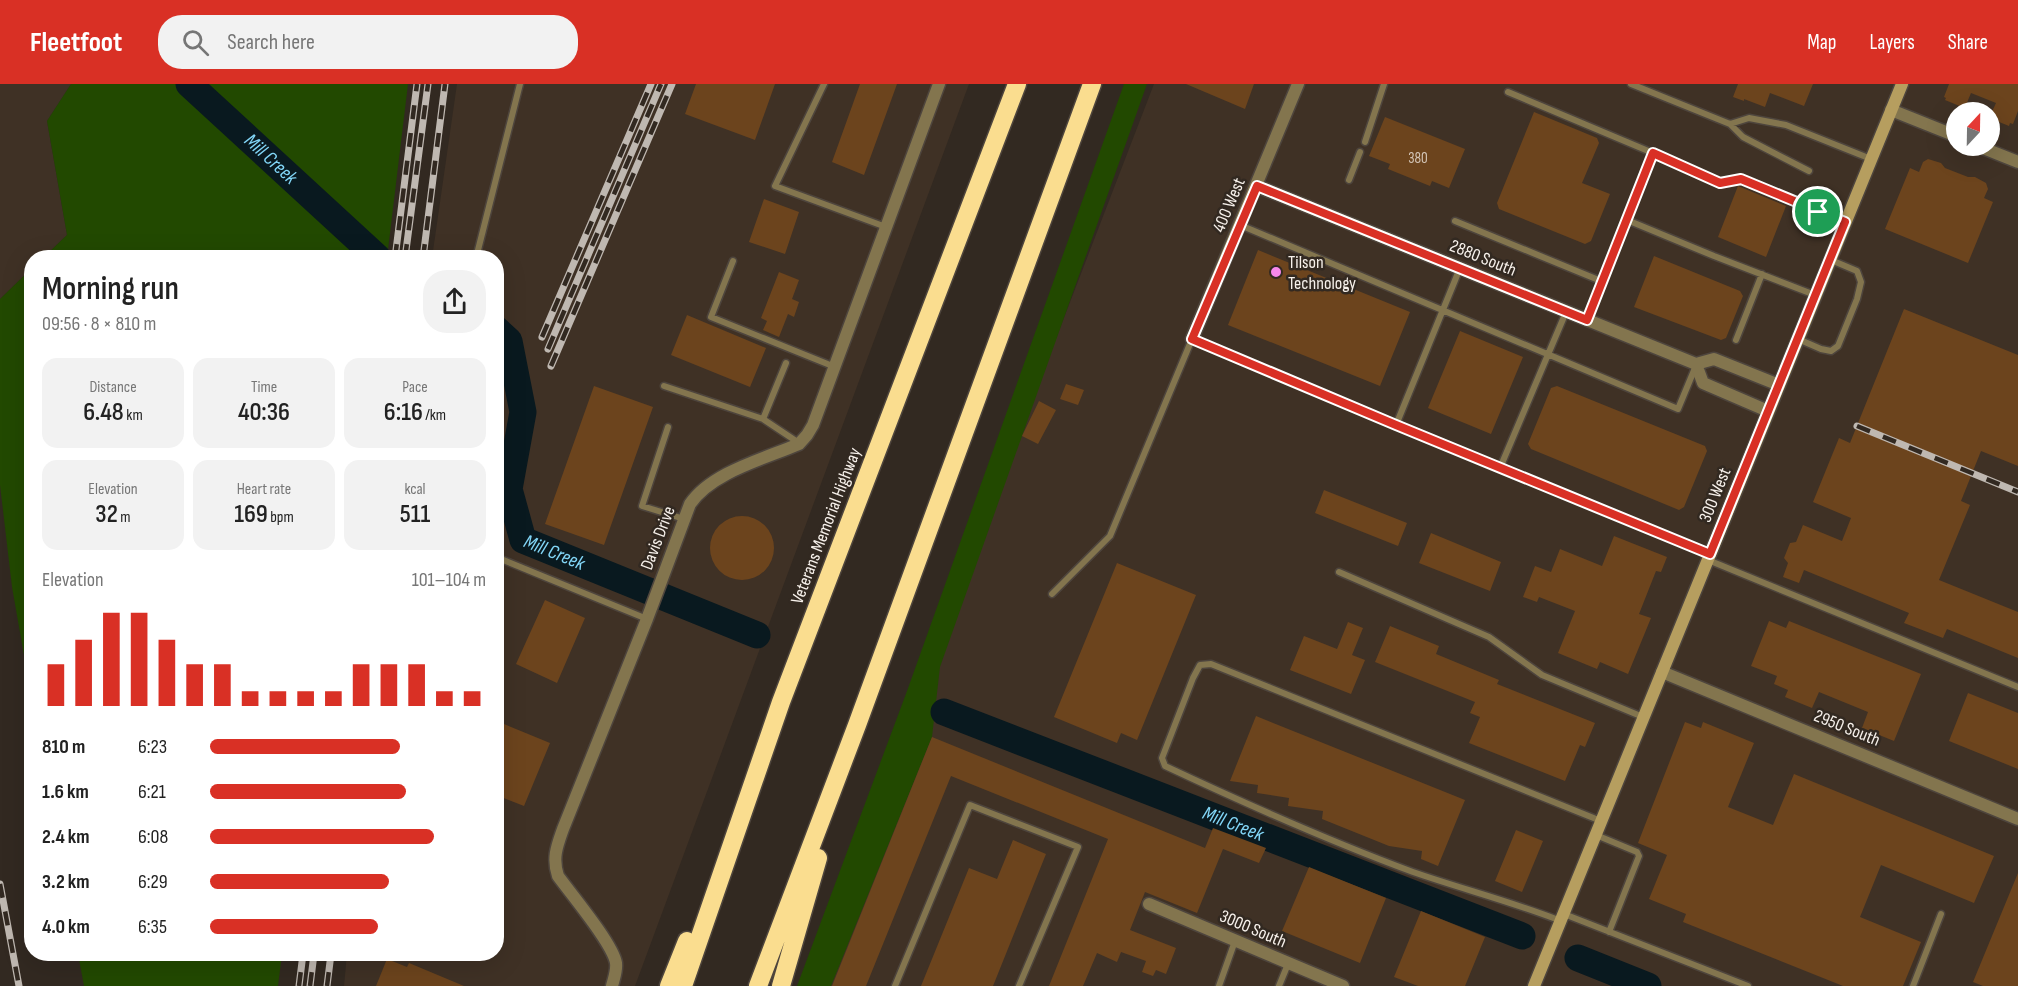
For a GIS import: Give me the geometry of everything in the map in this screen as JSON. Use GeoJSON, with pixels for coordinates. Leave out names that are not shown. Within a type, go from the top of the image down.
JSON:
{"type":"FeatureCollection","features":[{"type":"Feature","properties":{"kind":"highway","name":"Veterans Memorial Highway"},"geometry":{"type":"LineString","coordinates":[[683,986],[781,702],[1017,84]]}},
{"type":"Feature","properties":{"kind":"highway"},"geometry":{"type":"LineString","coordinates":[[758,986],[857,726],[1092,84]]}},
{"type":"Feature","properties":{"kind":"highway"},"geometry":{"type":"LineString","coordinates":[[669,986],[781,702]]}},
{"type":"Feature","properties":{"kind":"highway"},"geometry":{"type":"LineString","coordinates":[[781,986],[857,726]]}},
{"type":"Feature","properties":{"kind":"main road","name":"300 West"},"geometry":{"type":"LineString","coordinates":[[1534,986],[1902,84]]}},
{"type":"Feature","properties":{"kind":"street"},"geometry":{"type":"LineString","coordinates":[[799,444],[813,425],[939,84]]}},
{"type":"Feature","properties":{"kind":"street","name":"400 West"},"geometry":{"type":"LineString","coordinates":[[1192,339],[1299,84]]}},
{"type":"Feature","properties":{"kind":"street"},"geometry":{"type":"LineString","coordinates":[[1891,110],[1946,132]]}},
{"type":"Feature","properties":{"kind":"street"},"geometry":{"type":"LineString","coordinates":[[2000,155],[2018,162]]}},
{"type":"Feature","properties":{"kind":"street","name":"2880 South"},"geometry":{"type":"LineString","coordinates":[[1257,186],[1696,364],[1714,359],[1779,385]]}},
{"type":"Feature","properties":{"kind":"street"},"geometry":{"type":"LineString","coordinates":[[1696,364],[1703,383],[1768,411]]}},
{"type":"Feature","properties":{"kind":"street","name":"Davis Drive"},"geometry":{"type":"LineString","coordinates":[[612,986],[616,972],[615,956],[558,876],[554,864],[555,852],[690,504],[699,491],[719,478],[799,444]]}},
{"type":"Feature","properties":{"kind":"street","name":"2950 South"},"geometry":{"type":"LineString","coordinates":[[1662,672],[2018,819]]}},
{"type":"Feature","properties":{"kind":"street","name":"3000 South"},"geometry":{"type":"LineString","coordinates":[[1149,904],[1343,986]]}},
{"type":"Feature","properties":{"kind":"lane"},"geometry":{"type":"LineString","coordinates":[[478,250],[520,84]]}},
{"type":"Feature","properties":{"kind":"lane"},"geometry":{"type":"LineString","coordinates":[[824,84],[775,186],[887,227]]}},
{"type":"Feature","properties":{"kind":"lane"},"geometry":{"type":"LineString","coordinates":[[1365,142],[1384,84]]}},
{"type":"Feature","properties":{"kind":"lane"},"geometry":{"type":"LineString","coordinates":[[1631,84],[1730,124],[1743,137],[1809,171]]}},
{"type":"Feature","properties":{"kind":"lane"},"geometry":{"type":"LineString","coordinates":[[1508,92],[1720,183],[1741,179],[1845,222]]}},
{"type":"Feature","properties":{"kind":"lane"},"geometry":{"type":"LineString","coordinates":[[1730,124],[1749,118],[1786,125],[1871,159]]}},
{"type":"Feature","properties":{"kind":"lane"},"geometry":{"type":"LineString","coordinates":[[1349,180],[1360,152]]}},
{"type":"Feature","properties":{"kind":"lane"},"geometry":{"type":"LineString","coordinates":[[1587,320],[1653,153]]}},
{"type":"Feature","properties":{"kind":"lane"},"geometry":{"type":"LineString","coordinates":[[1627,220],[1815,295]]}},
{"type":"Feature","properties":{"kind":"lane"},"geometry":{"type":"LineString","coordinates":[[1455,221],[1601,281]]}},
{"type":"Feature","properties":{"kind":"lane"},"geometry":{"type":"LineString","coordinates":[[1240,225],[1678,409],[1696,364]]}},
{"type":"Feature","properties":{"kind":"lane"},"geometry":{"type":"LineString","coordinates":[[1797,339],[1831,351],[1838,346],[1850,318],[1861,282],[1857,271],[1830,260]]}},
{"type":"Feature","properties":{"kind":"lane"},"geometry":{"type":"LineString","coordinates":[[734,261],[711,317],[835,367]]}},
{"type":"Feature","properties":{"kind":"lane"},"geometry":{"type":"LineString","coordinates":[[1396,425],[1460,268]]}},
{"type":"Feature","properties":{"kind":"lane"},"geometry":{"type":"LineString","coordinates":[[1736,340],[1762,274]]}},
{"type":"Feature","properties":{"kind":"lane"},"geometry":{"type":"LineString","coordinates":[[1500,468],[1566,312]]}},
{"type":"Feature","properties":{"kind":"lane"},"geometry":{"type":"LineString","coordinates":[[1052,594],[1110,536],[1192,339],[2018,687]]}},
{"type":"Feature","properties":{"kind":"lane"},"geometry":{"type":"LineString","coordinates":[[763,419],[786,363]]}},
{"type":"Feature","properties":{"kind":"lane"},"geometry":{"type":"LineString","coordinates":[[664,386],[763,419],[799,444]]}},
{"type":"Feature","properties":{"kind":"lane"},"geometry":{"type":"LineString","coordinates":[[668,427],[642,506],[684,519]]}},
{"type":"Feature","properties":{"kind":"lane"},"geometry":{"type":"LineString","coordinates":[[504,560],[647,619]]}},
{"type":"Feature","properties":{"kind":"lane"},"geometry":{"type":"LineString","coordinates":[[1339,572],[1489,637],[1542,675],[1644,717]]}},
{"type":"Feature","properties":{"kind":"lane"},"geometry":{"type":"LineString","coordinates":[[1602,821],[1211,664],[1200,665],[1193,678],[1162,758],[1165,766],[1259,810],[1412,871],[1483,895],[1609,932],[1748,986]]}},
{"type":"Feature","properties":{"kind":"lane"},"geometry":{"type":"LineString","coordinates":[[895,986],[970,805],[1078,847],[1019,986]]}},
{"type":"Feature","properties":{"kind":"lane"},"geometry":{"type":"LineString","coordinates":[[1596,835],[1637,852],[1639,856],[1609,932]]}},
{"type":"Feature","properties":{"kind":"lane"},"geometry":{"type":"LineString","coordinates":[[1913,986],[1941,914]]}},
{"type":"Feature","properties":{"kind":"lane"},"geometry":{"type":"LineString","coordinates":[[1219,986],[1235,941]]}},
{"type":"Feature","properties":{"kind":"lane"},"geometry":{"type":"LineString","coordinates":[[1279,986],[1288,964]]}},
{"type":"Feature","properties":{"kind":"shaded area"},"geometry":{"type":"Polygon","coordinates":[[[0,84],[71,84],[47,121],[67,235],[51,250],[24,250],[24,276],[0,299],[0,84]]]}},
{"type":"Feature","properties":{"kind":"shaded area"},"geometry":{"type":"Polygon","coordinates":[[[457,84],[969,84],[635,986],[344,986],[346,961],[504,961],[504,250],[433,250],[457,84]]]}},
{"type":"Feature","properties":{"kind":"shaded area"},"geometry":{"type":"Polygon","coordinates":[[[1154,84],[2018,84],[2018,986],[814,986],[910,718],[1154,84]]]}},
{"type":"Feature","properties":{"kind":"green space"},"geometry":{"type":"Polygon","coordinates":[[[71,84],[408,84],[388,250],[51,250],[67,235],[47,121],[71,84]]]}},
{"type":"Feature","properties":{"kind":"green space"},"geometry":{"type":"Polygon","coordinates":[[[1124,84],[1147,84],[940,667],[932,737],[831,986],[797,986],[907,691],[1124,84]]]}},
{"type":"Feature","properties":{"kind":"green space"},"geometry":{"type":"Polygon","coordinates":[[[24,276],[24,655],[12,587],[0,485],[0,299],[24,276]]]}},
{"type":"Feature","properties":{"kind":"green space"},"geometry":{"type":"Polygon","coordinates":[[[79,961],[281,961],[278,986],[84,986],[79,961]]]}},
{"type":"Feature","properties":{"kind":"building"},"geometry":{"type":"Polygon","coordinates":[[[696,84],[775,84],[755,140],[685,114],[696,84]]]}},
{"type":"Feature","properties":{"kind":"building"},"geometry":{"type":"Polygon","coordinates":[[[860,84],[897,84],[864,175],[832,162],[860,84]]]}},
{"type":"Feature","properties":{"kind":"building"},"geometry":{"type":"Polygon","coordinates":[[[1186,84],[1254,84],[1245,109],[1186,84]]]}},
{"type":"Feature","properties":{"kind":"building"},"geometry":{"type":"Polygon","coordinates":[[[1738,84],[1813,84],[1804,106],[1770,93],[1765,107],[1733,97],[1738,84]]]}},
{"type":"Feature","properties":{"kind":"building"},"geometry":{"type":"Polygon","coordinates":[[[1949,84],[2018,84],[2018,111],[2013,124],[2010,123],[2009,126],[2000,122],[2000,102],[1994,102],[1971,93],[1967,102],[1950,102],[1944,97],[1949,84]]]}},
{"type":"Feature","properties":{"kind":"building"},"geometry":{"type":"Polygon","coordinates":[[[1534,112],[1597,138],[1599,143],[1582,183],[1610,194],[1591,241],[1585,244],[1499,209],[1497,203],[1534,112]]]}},
{"type":"Feature","properties":{"kind":"building"},"geometry":{"type":"Polygon","coordinates":[[[1385,117],[1465,149],[1449,188],[1432,181],[1430,186],[1388,169],[1390,164],[1369,156],[1385,117]]]}},
{"type":"Feature","properties":{"kind":"building"},"geometry":{"type":"Polygon","coordinates":[[[1928,159],[1941,163],[1945,168],[1968,177],[1975,177],[1986,183],[1988,189],[1984,198],[1993,202],[1968,263],[1885,229],[1910,168],[1919,172],[1923,162],[1928,159]]]}},
{"type":"Feature","properties":{"kind":"building"},"geometry":{"type":"Polygon","coordinates":[[[1738,186],[1786,206],[1766,257],[1718,237],[1738,186]]]}},
{"type":"Feature","properties":{"kind":"building"},"geometry":{"type":"Polygon","coordinates":[[[764,199],[799,212],[785,254],[749,242],[764,199]]]}},
{"type":"Feature","properties":{"kind":"building"},"geometry":{"type":"Polygon","coordinates":[[[1258,250],[1410,312],[1380,386],[1228,325],[1258,250]]]}},
{"type":"Feature","properties":{"kind":"building"},"geometry":{"type":"Polygon","coordinates":[[[1654,256],[1740,291],[1743,296],[1726,338],[1721,340],[1634,307],[1654,256]]]}},
{"type":"Feature","properties":{"kind":"building"},"geometry":{"type":"Polygon","coordinates":[[[779,272],[799,280],[792,299],[799,302],[794,317],[788,314],[779,337],[763,330],[767,321],[761,318],[779,272]]]}},
{"type":"Feature","properties":{"kind":"building"},"geometry":{"type":"Polygon","coordinates":[[[1904,309],[2018,355],[2018,466],[1981,451],[1961,501],[1970,505],[1939,580],[2018,612],[2018,658],[1947,629],[1943,638],[1904,623],[1909,613],[1804,570],[1799,583],[1783,577],[1788,563],[1784,558],[1790,543],[1796,542],[1803,525],[1842,541],[1851,518],[1813,502],[1839,438],[1850,443],[1904,309]]]}},
{"type":"Feature","properties":{"kind":"building"},"geometry":{"type":"Polygon","coordinates":[[[687,315],[766,348],[750,387],[671,355],[687,315]]]}},
{"type":"Feature","properties":{"kind":"building"},"geometry":{"type":"Polygon","coordinates":[[[1460,331],[1523,357],[1491,434],[1428,408],[1460,331]]]}},
{"type":"Feature","properties":{"kind":"building"},"geometry":{"type":"Polygon","coordinates":[[[1066,384],[1084,390],[1078,405],[1060,399],[1066,384]]]}},
{"type":"Feature","properties":{"kind":"building"},"geometry":{"type":"Polygon","coordinates":[[[594,386],[653,407],[604,545],[545,524],[594,386]]]}},
{"type":"Feature","properties":{"kind":"building"},"geometry":{"type":"Polygon","coordinates":[[[1557,386],[1705,446],[1707,451],[1684,507],[1679,510],[1531,449],[1528,444],[1551,388],[1557,386]]]}},
{"type":"Feature","properties":{"kind":"building"},"geometry":{"type":"Polygon","coordinates":[[[1039,401],[1056,410],[1038,444],[1022,436],[1039,401]]]}},
{"type":"Feature","properties":{"kind":"building"},"geometry":{"type":"Polygon","coordinates":[[[1324,490],[1407,523],[1398,546],[1315,513],[1324,490]]]}},
{"type":"Feature","properties":{"kind":"building"},"geometry":{"type":"Polygon","coordinates":[[[736,516],[748,516],[765,525],[772,536],[774,548],[772,560],[765,571],[748,580],[736,580],[724,575],[715,566],[710,554],[710,542],[715,530],[724,521],[736,516]]]}},
{"type":"Feature","properties":{"kind":"building"},"geometry":{"type":"Polygon","coordinates":[[[1431,533],[1501,562],[1490,591],[1419,563],[1431,533]]]}},
{"type":"Feature","properties":{"kind":"building"},"geometry":{"type":"Polygon","coordinates":[[[1614,536],[1667,557],[1661,572],[1656,571],[1639,614],[1651,618],[1628,674],[1600,662],[1597,669],[1558,653],[1575,611],[1539,597],[1537,602],[1523,597],[1535,566],[1551,572],[1560,549],[1602,566],[1614,536]]]}},
{"type":"Feature","properties":{"kind":"building"},"geometry":{"type":"Polygon","coordinates":[[[1117,563],[1196,595],[1137,740],[1121,733],[1117,743],[1054,717],[1117,563]]]}},
{"type":"Feature","properties":{"kind":"building"},"geometry":{"type":"Polygon","coordinates":[[[545,600],[585,618],[557,683],[516,664],[545,600]]]}},
{"type":"Feature","properties":{"kind":"building"},"geometry":{"type":"Polygon","coordinates":[[[1769,621],[1786,628],[1789,621],[1921,674],[1894,741],[1862,728],[1868,712],[1819,692],[1812,708],[1785,697],[1788,690],[1774,684],[1777,676],[1751,666],[1769,621]]]}},
{"type":"Feature","properties":{"kind":"building"},"geometry":{"type":"Polygon","coordinates":[[[1348,622],[1363,628],[1352,655],[1365,660],[1351,694],[1290,670],[1304,636],[1337,649],[1348,622]]]}},
{"type":"Feature","properties":{"kind":"building"},"geometry":{"type":"Polygon","coordinates":[[[1390,626],[1439,646],[1436,654],[1499,680],[1497,684],[1595,723],[1585,747],[1580,745],[1565,781],[1469,743],[1480,717],[1470,713],[1475,702],[1375,662],[1390,626]]]}},
{"type":"Feature","properties":{"kind":"building"},"geometry":{"type":"Polygon","coordinates":[[[1968,693],[2018,713],[2018,769],[1949,741],[1968,693]]]}},
{"type":"Feature","properties":{"kind":"building"},"geometry":{"type":"Polygon","coordinates":[[[1256,716],[1465,800],[1438,866],[1421,859],[1422,851],[1389,846],[1322,819],[1323,811],[1288,806],[1289,798],[1257,793],[1258,785],[1230,781],[1256,716]]]}},
{"type":"Feature","properties":{"kind":"building"},"geometry":{"type":"Polygon","coordinates":[[[1685,722],[1701,728],[1703,722],[1754,743],[1728,807],[1773,825],[1794,774],[1994,856],[1974,903],[1881,865],[1860,917],[1921,942],[1903,986],[1843,986],[1683,922],[1686,914],[1649,899],[1667,855],[1638,843],[1685,722]]]}},
{"type":"Feature","properties":{"kind":"building"},"geometry":{"type":"Polygon","coordinates":[[[504,724],[550,743],[524,806],[504,798],[504,724]]]}},
{"type":"Feature","properties":{"kind":"building"},"geometry":{"type":"Polygon","coordinates":[[[932,737],[1205,848],[1213,828],[1266,848],[1259,863],[1223,849],[1197,913],[1145,892],[1130,930],[1176,948],[1166,974],[1156,970],[1153,976],[1142,972],[1146,961],[1121,952],[1117,962],[1097,953],[1083,986],[1049,986],[1108,839],[951,776],[866,986],[832,986],[932,737]]]}},
{"type":"Feature","properties":{"kind":"building"},"geometry":{"type":"Polygon","coordinates":[[[1516,830],[1543,841],[1522,892],[1495,881],[1516,830]]]}},
{"type":"Feature","properties":{"kind":"building"},"geometry":{"type":"Polygon","coordinates":[[[1013,840],[1046,854],[993,986],[921,986],[969,868],[997,879],[1013,840]]]}},
{"type":"Feature","properties":{"kind":"building"},"geometry":{"type":"Polygon","coordinates":[[[1309,867],[1386,898],[1360,963],[1282,931],[1309,867]]]}},
{"type":"Feature","properties":{"kind":"building"},"geometry":{"type":"Polygon","coordinates":[[[2018,873],[2018,986],[1983,986],[1973,982],[2018,873]]]}},
{"type":"Feature","properties":{"kind":"building"},"geometry":{"type":"Polygon","coordinates":[[[1421,911],[1485,937],[1465,986],[1418,986],[1394,977],[1421,911]]]}},
{"type":"Feature","properties":{"kind":"building"},"geometry":{"type":"Polygon","coordinates":[[[386,961],[392,961],[407,967],[409,963],[464,986],[376,986],[386,961]]]}},
{"type":"Feature","properties":{"kind":"waterway","name":"Mill Creek"},"geometry":{"type":"LineString","coordinates":[[189,84],[369,250]]}},
{"type":"Feature","properties":{"kind":"waterway","name":"Mill Creek"},"geometry":{"type":"LineString","coordinates":[[504,336],[509,341],[523,412],[509,489],[523,540],[757,635]]}},
{"type":"Feature","properties":{"kind":"waterway","name":"Mill Creek"},"geometry":{"type":"LineString","coordinates":[[944,712],[1522,936]]}},
{"type":"Feature","properties":{"kind":"waterway","name":"Mill Creek"},"geometry":{"type":"LineString","coordinates":[[1578,958],[1648,986]]}},
{"type":"Feature","properties":{"kind":"railway"},"geometry":{"type":"LineString","coordinates":[[396,250],[417,84]]}},
{"type":"Feature","properties":{"kind":"railway"},"geometry":{"type":"LineString","coordinates":[[406,250],[428,84]]}},
{"type":"Feature","properties":{"kind":"railway"},"geometry":{"type":"LineString","coordinates":[[424,250],[445,84]]}},
{"type":"Feature","properties":{"kind":"railway"},"geometry":{"type":"LineString","coordinates":[[542,337],[651,84]]}},
{"type":"Feature","properties":{"kind":"railway"},"geometry":{"type":"LineString","coordinates":[[548,349],[661,84]]}},
{"type":"Feature","properties":{"kind":"railway"},"geometry":{"type":"LineString","coordinates":[[551,366],[672,84]]}},
{"type":"Feature","properties":{"kind":"railway"},"geometry":{"type":"LineString","coordinates":[[1857,426],[2018,492]]}},
{"type":"Feature","properties":{"kind":"railway"},"geometry":{"type":"LineString","coordinates":[[0,884],[19,986]]}},
{"type":"Feature","properties":{"kind":"railway"},"geometry":{"type":"LineString","coordinates":[[299,986],[302,961]]}},
{"type":"Feature","properties":{"kind":"railway"},"geometry":{"type":"LineString","coordinates":[[310,986],[313,961]]}},
{"type":"Feature","properties":{"kind":"railway"},"geometry":{"type":"LineString","coordinates":[[327,986],[330,961]]}},
{"type":"Feature","properties":{"kind":"place","name":"Tilson Technology"},"geometry":{"type":"Point","coordinates":[1276,272]}},
{"type":"Feature","properties":{"kind":"route"},"geometry":{"type":"LineString","coordinates":[[1653,153],[1720,183],[1741,179],[1818,212],[1845,222],[1710,554],[1192,339],[1257,186],[1587,320],[1653,153]]}}]}
